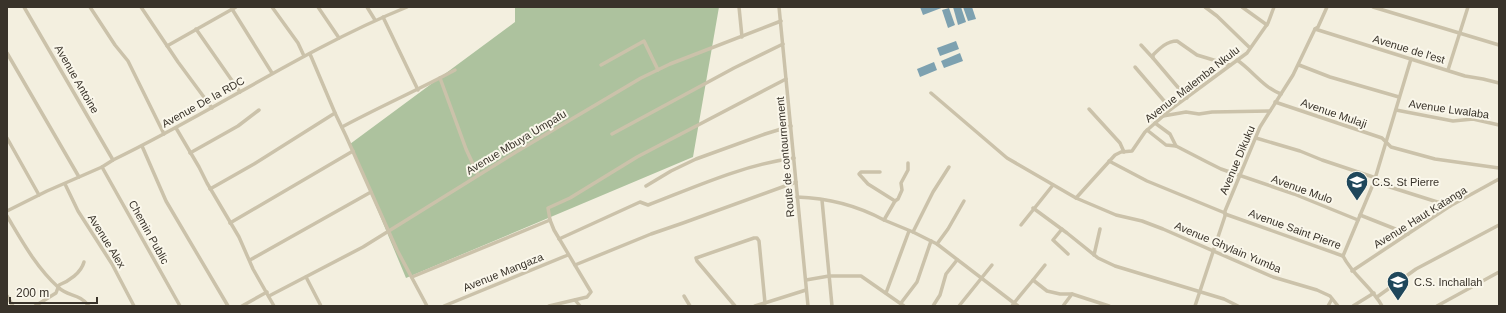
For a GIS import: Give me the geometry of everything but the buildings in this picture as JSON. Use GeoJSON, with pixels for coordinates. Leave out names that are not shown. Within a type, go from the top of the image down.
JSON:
{"type":"FeatureCollection","features":[{"type":"Feature","properties":{"kind":"street","name":"Avenue Antoine"},"geometry":{"type":"LineString","coordinates":[[24,7],[113,160]]}},
{"type":"Feature","properties":{"kind":"street"},"geometry":{"type":"LineString","coordinates":[[90,7],[115,45],[128,61],[164,134]]}},
{"type":"Feature","properties":{"kind":"street"},"geometry":{"type":"LineString","coordinates":[[141,7],[212,108]]}},
{"type":"Feature","properties":{"kind":"street"},"geometry":{"type":"LineString","coordinates":[[272,7],[298,43],[304,56]]}},
{"type":"Feature","properties":{"kind":"street"},"geometry":{"type":"LineString","coordinates":[[318,7],[339,38]]}},
{"type":"Feature","properties":{"kind":"street"},"geometry":{"type":"LineString","coordinates":[[367,7],[376,20]]}},
{"type":"Feature","properties":{"kind":"street","name":"Avenue De la RDC"},"geometry":{"type":"LineString","coordinates":[[7,211],[102,167],[176,128],[304,56],[376,20],[407,7]]}},
{"type":"Feature","properties":{"kind":"street"},"geometry":{"type":"LineString","coordinates":[[739,7],[742,36]]}},
{"type":"Feature","properties":{"kind":"street","name":"Route de contournement"},"geometry":{"type":"LineString","coordinates":[[779,7],[808,306]]}},
{"type":"Feature","properties":{"kind":"street"},"geometry":{"type":"LineString","coordinates":[[1205,7],[1218,16],[1250,48]]}},
{"type":"Feature","properties":{"kind":"street"},"geometry":{"type":"LineString","coordinates":[[1242,7],[1267,25]]}},
{"type":"Feature","properties":{"kind":"street","name":"Avenue Malemba Nkulu"},"geometry":{"type":"LineString","coordinates":[[1076,198],[1117,154],[1133,149],[1147,130],[1171,109],[1237,60],[1250,48],[1267,25],[1274,7]]}},
{"type":"Feature","properties":{"kind":"street","name":"Avenue Dikuku"},"geometry":{"type":"LineString","coordinates":[[1195,306],[1225,214],[1260,127],[1299,65],[1315,29],[1318,27],[1327,7]]}},
{"type":"Feature","properties":{"kind":"street"},"geometry":{"type":"LineString","coordinates":[[1373,7],[1499,44]]}},
{"type":"Feature","properties":{"kind":"street"},"geometry":{"type":"LineString","coordinates":[[1448,70],[1468,7]]}},
{"type":"Feature","properties":{"kind":"street"},"geometry":{"type":"LineString","coordinates":[[167,46],[235,8],[272,73]]}},
{"type":"Feature","properties":{"kind":"street"},"geometry":{"type":"LineString","coordinates":[[383,17],[418,90]]}},
{"type":"Feature","properties":{"kind":"street","name":"Avenue Mbuya Umpafu"},"geometry":{"type":"LineString","coordinates":[[242,306],[306,277],[363,247],[562,124],[658,70],[781,21]]}},
{"type":"Feature","properties":{"kind":"street"},"geometry":{"type":"LineString","coordinates":[[196,29],[240,92]]}},
{"type":"Feature","properties":{"kind":"street","name":"Avenue de l'est"},"geometry":{"type":"LineString","coordinates":[[1315,29],[1465,76],[1499,83]]}},
{"type":"Feature","properties":{"kind":"street"},"geometry":{"type":"LineString","coordinates":[[601,65],[644,41],[658,70]]}},
{"type":"Feature","properties":{"kind":"street"},"geometry":{"type":"LineString","coordinates":[[1153,58],[1153,55],[1163,45],[1175,41],[1180,42],[1197,55],[1230,65]]}},
{"type":"Feature","properties":{"kind":"street"},"geometry":{"type":"LineString","coordinates":[[612,134],[734,68],[783,44]]}},
{"type":"Feature","properties":{"kind":"street"},"geometry":{"type":"LineString","coordinates":[[1141,45],[1187,98]]}},
{"type":"Feature","properties":{"kind":"street"},"geometry":{"type":"LineString","coordinates":[[7,53],[79,177]]}},
{"type":"Feature","properties":{"kind":"street"},"geometry":{"type":"LineString","coordinates":[[310,54],[397,250],[427,306]]}},
{"type":"Feature","properties":{"kind":"street","name":"Avenue Saint Pierre"},"geometry":{"type":"LineString","coordinates":[[1109,161],[1147,181],[1225,214],[1343,256],[1376,178],[1411,59]]}},
{"type":"Feature","properties":{"kind":"street"},"geometry":{"type":"LineString","coordinates":[[1237,60],[1265,85],[1281,94]]}},
{"type":"Feature","properties":{"kind":"street"},"geometry":{"type":"LineString","coordinates":[[1299,65],[1330,77],[1399,97]]}},
{"type":"Feature","properties":{"kind":"street"},"geometry":{"type":"LineString","coordinates":[[1135,67],[1171,109]]}},
{"type":"Feature","properties":{"kind":"street"},"geometry":{"type":"LineString","coordinates":[[342,127],[375,109],[418,90],[455,70]]}},
{"type":"Feature","properties":{"kind":"street"},"geometry":{"type":"LineString","coordinates":[[440,78],[466,149],[478,175]]}},
{"type":"Feature","properties":{"kind":"street"},"geometry":{"type":"LineString","coordinates":[[549,306],[588,297],[591,292],[559,239],[550,220],[548,208],[570,198],[637,157],[786,79]]}},
{"type":"Feature","properties":{"kind":"street","name":"Avenue Ghylain Yumba"},"geometry":{"type":"LineString","coordinates":[[931,93],[1007,158],[1076,198],[1116,215],[1148,223],[1212,252],[1273,277],[1317,290],[1332,299]]}},
{"type":"Feature","properties":{"kind":"street","name":"Avenue Mulaji"},"geometry":{"type":"LineString","coordinates":[[1275,102],[1382,138],[1391,147],[1435,159],[1499,168]]}},
{"type":"Feature","properties":{"kind":"street"},"geometry":{"type":"LineString","coordinates":[[1089,109],[1116,138],[1124,152]]}},
{"type":"Feature","properties":{"kind":"street"},"geometry":{"type":"LineString","coordinates":[[190,153],[238,126],[259,110]]}},
{"type":"Feature","properties":{"kind":"street","name":"Avenue Lwalaba"},"geometry":{"type":"LineString","coordinates":[[1396,110],[1453,120],[1473,119],[1499,125]]}},
{"type":"Feature","properties":{"kind":"street"},"geometry":{"type":"LineString","coordinates":[[1163,116],[1186,112],[1199,114],[1212,112],[1270,111]]}},
{"type":"Feature","properties":{"kind":"street"},"geometry":{"type":"LineString","coordinates":[[210,189],[254,164],[335,113]]}},
{"type":"Feature","properties":{"kind":"street"},"geometry":{"type":"LineString","coordinates":[[1156,123],[1170,134],[1176,146]]}},
{"type":"Feature","properties":{"kind":"street"},"geometry":{"type":"LineString","coordinates":[[646,186],[696,159],[764,134],[791,126]]}},
{"type":"Feature","properties":{"kind":"street"},"geometry":{"type":"LineString","coordinates":[[176,128],[239,237],[274,306]]}},
{"type":"Feature","properties":{"kind":"street","name":"Avenue Mulo"},"geometry":{"type":"LineString","coordinates":[[1147,130],[1166,145],[1176,146],[1207,162],[1240,176],[1294,194],[1358,220]]}},
{"type":"Feature","properties":{"kind":"street"},"geometry":{"type":"LineString","coordinates":[[7,138],[40,195]]}},
{"type":"Feature","properties":{"kind":"street"},"geometry":{"type":"LineString","coordinates":[[1256,138],[1300,151],[1376,178]]}},
{"type":"Feature","properties":{"kind":"street"},"geometry":{"type":"LineString","coordinates":[[142,146],[166,201],[228,306]]}},
{"type":"Feature","properties":{"kind":"street"},"geometry":{"type":"LineString","coordinates":[[230,223],[353,151]]}},
{"type":"Feature","properties":{"kind":"street"},"geometry":{"type":"LineString","coordinates":[[559,239],[640,202],[648,205],[747,168],[776,160],[794,158]]}},
{"type":"Feature","properties":{"kind":"street"},"geometry":{"type":"LineString","coordinates":[[884,220],[898,199],[902,190],[901,184],[908,170],[908,163]]}},
{"type":"Feature","properties":{"kind":"street","name":"Chemin Public"},"geometry":{"type":"LineString","coordinates":[[102,167],[180,306]]}},
{"type":"Feature","properties":{"kind":"street"},"geometry":{"type":"LineString","coordinates":[[886,294],[911,231],[949,167]]}},
{"type":"Feature","properties":{"kind":"street"},"geometry":{"type":"LineString","coordinates":[[880,172],[861,172],[859,174],[868,184],[896,200]]}},
{"type":"Feature","properties":{"kind":"street","name":"Avenue Haut Katanga"},"geometry":{"type":"LineString","coordinates":[[1352,271],[1450,206],[1499,179]]}},
{"type":"Feature","properties":{"kind":"street"},"geometry":{"type":"LineString","coordinates":[[576,265],[651,234],[684,224],[796,182]]}},
{"type":"Feature","properties":{"kind":"street"},"geometry":{"type":"LineString","coordinates":[[1374,182],[1450,206]]}},
{"type":"Feature","properties":{"kind":"street","name":"Avenue Alex"},"geometry":{"type":"LineString","coordinates":[[65,184],[78,211],[112,264],[134,306]]}},
{"type":"Feature","properties":{"kind":"street"},"geometry":{"type":"LineString","coordinates":[[1020,224],[1053,185]]}},
{"type":"Feature","properties":{"kind":"street"},"geometry":{"type":"LineString","coordinates":[[250,260],[371,192]]}},
{"type":"Feature","properties":{"kind":"street"},"geometry":{"type":"LineString","coordinates":[[797,197],[822,200],[862,209],[911,231],[937,244],[1013,304],[1018,306]]}},
{"type":"Feature","properties":{"kind":"street"},"geometry":{"type":"LineString","coordinates":[[822,200],[832,306]]}},
{"type":"Feature","properties":{"kind":"street"},"geometry":{"type":"LineString","coordinates":[[937,244],[948,229],[964,201]]}},
{"type":"Feature","properties":{"kind":"street"},"geometry":{"type":"LineString","coordinates":[[1033,208],[1102,261],[1224,299],[1238,306]]}},
{"type":"Feature","properties":{"kind":"street"},"geometry":{"type":"LineString","coordinates":[[1360,215],[1408,234]]}},
{"type":"Feature","properties":{"kind":"street"},"geometry":{"type":"LineString","coordinates":[[7,216],[30,256],[59,289],[82,298],[89,306]]}},
{"type":"Feature","properties":{"kind":"street"},"geometry":{"type":"LineString","coordinates":[[412,277],[550,220]]}},
{"type":"Feature","properties":{"kind":"street"},"geometry":{"type":"LineString","coordinates":[[1353,306],[1376,295],[1416,269],[1499,225]]}},
{"type":"Feature","properties":{"kind":"street"},"geometry":{"type":"LineString","coordinates":[[1062,229],[1053,240],[1068,254]]}},
{"type":"Feature","properties":{"kind":"street"},"geometry":{"type":"LineString","coordinates":[[1094,255],[1100,229]]}},
{"type":"Feature","properties":{"kind":"street"},"geometry":{"type":"LineString","coordinates":[[735,306],[696,258],[754,238],[757,238],[759,241],[765,303]]}},
{"type":"Feature","properties":{"kind":"street"},"geometry":{"type":"LineString","coordinates":[[901,303],[917,282],[931,241]]}},
{"type":"Feature","properties":{"kind":"street","name":"Avenue Mangaza"},"geometry":{"type":"LineString","coordinates":[[444,306],[568,255]]}},
{"type":"Feature","properties":{"kind":"street"},"geometry":{"type":"LineString","coordinates":[[1343,256],[1352,271],[1376,295],[1382,306]]}},
{"type":"Feature","properties":{"kind":"street"},"geometry":{"type":"LineString","coordinates":[[932,306],[940,295],[946,274],[957,260]]}},
{"type":"Feature","properties":{"kind":"street"},"geometry":{"type":"LineString","coordinates":[[35,306],[56,293],[60,285],[70,280],[84,262]]}},
{"type":"Feature","properties":{"kind":"street"},"geometry":{"type":"LineString","coordinates":[[959,306],[992,265]]}},
{"type":"Feature","properties":{"kind":"street"},"geometry":{"type":"LineString","coordinates":[[1013,304],[1045,265]]}},
{"type":"Feature","properties":{"kind":"street"},"geometry":{"type":"LineString","coordinates":[[1437,306],[1499,272]]}},
{"type":"Feature","properties":{"kind":"street"},"geometry":{"type":"LineString","coordinates":[[806,280],[829,276],[861,276],[904,306]]}},
{"type":"Feature","properties":{"kind":"street"},"geometry":{"type":"LineString","coordinates":[[306,277],[321,306]]}},
{"type":"Feature","properties":{"kind":"street"},"geometry":{"type":"LineString","coordinates":[[1033,280],[1048,291],[1060,294],[1072,294],[1109,306]]}},
{"type":"Feature","properties":{"kind":"street"},"geometry":{"type":"LineString","coordinates":[[755,306],[806,290]]}},
{"type":"Feature","properties":{"kind":"street"},"geometry":{"type":"LineString","coordinates":[[1063,306],[1072,294]]}},
{"type":"Feature","properties":{"kind":"street"},"geometry":{"type":"LineString","coordinates":[[7,296],[12,306]]}},
{"type":"Feature","properties":{"kind":"street"},"geometry":{"type":"LineString","coordinates":[[684,296],[690,306]]}},
{"type":"Feature","properties":{"kind":"street"},"geometry":{"type":"LineString","coordinates":[[1328,306],[1332,299],[1338,306]]}},
{"type":"Feature","properties":{"kind":"street"},"geometry":{"type":"LineString","coordinates":[[575,300],[580,306]]}},
{"type":"Feature","properties":{"kind":"green space"},"geometry":{"type":"Polygon","coordinates":[[[515,7],[719,7],[693,157],[406,278],[350,144],[515,22],[515,7]]]}},
{"type":"Feature","properties":{"kind":"water"},"geometry":{"type":"Polygon","coordinates":[[[920,7],[944,7],[923,15],[920,7]]]}},
{"type":"Feature","properties":{"kind":"water"},"geometry":{"type":"Polygon","coordinates":[[[953,7],[961,7],[966,22],[958,25],[953,7]]]}},
{"type":"Feature","properties":{"kind":"water"},"geometry":{"type":"Polygon","coordinates":[[[963,7],[972,7],[976,19],[968,21],[963,7]]]}},
{"type":"Feature","properties":{"kind":"water"},"geometry":{"type":"Polygon","coordinates":[[[949,8],[955,25],[948,28],[942,10],[949,8]]]}},
{"type":"Feature","properties":{"kind":"water"},"geometry":{"type":"Polygon","coordinates":[[[956,41],[959,49],[940,56],[937,48],[956,41]]]}},
{"type":"Feature","properties":{"kind":"water"},"geometry":{"type":"Polygon","coordinates":[[[960,53],[963,61],[944,68],[941,61],[960,53]]]}},
{"type":"Feature","properties":{"kind":"water"},"geometry":{"type":"Polygon","coordinates":[[[934,62],[937,70],[920,77],[917,69],[934,62]]]}},
{"type":"Feature","properties":{"kind":"place","name":"C.S. St Pierre"},"geometry":{"type":"Point","coordinates":[1357,202]}},
{"type":"Feature","properties":{"kind":"place","name":"C.S. Inchallah"},"geometry":{"type":"Point","coordinates":[1398,302]}}]}
